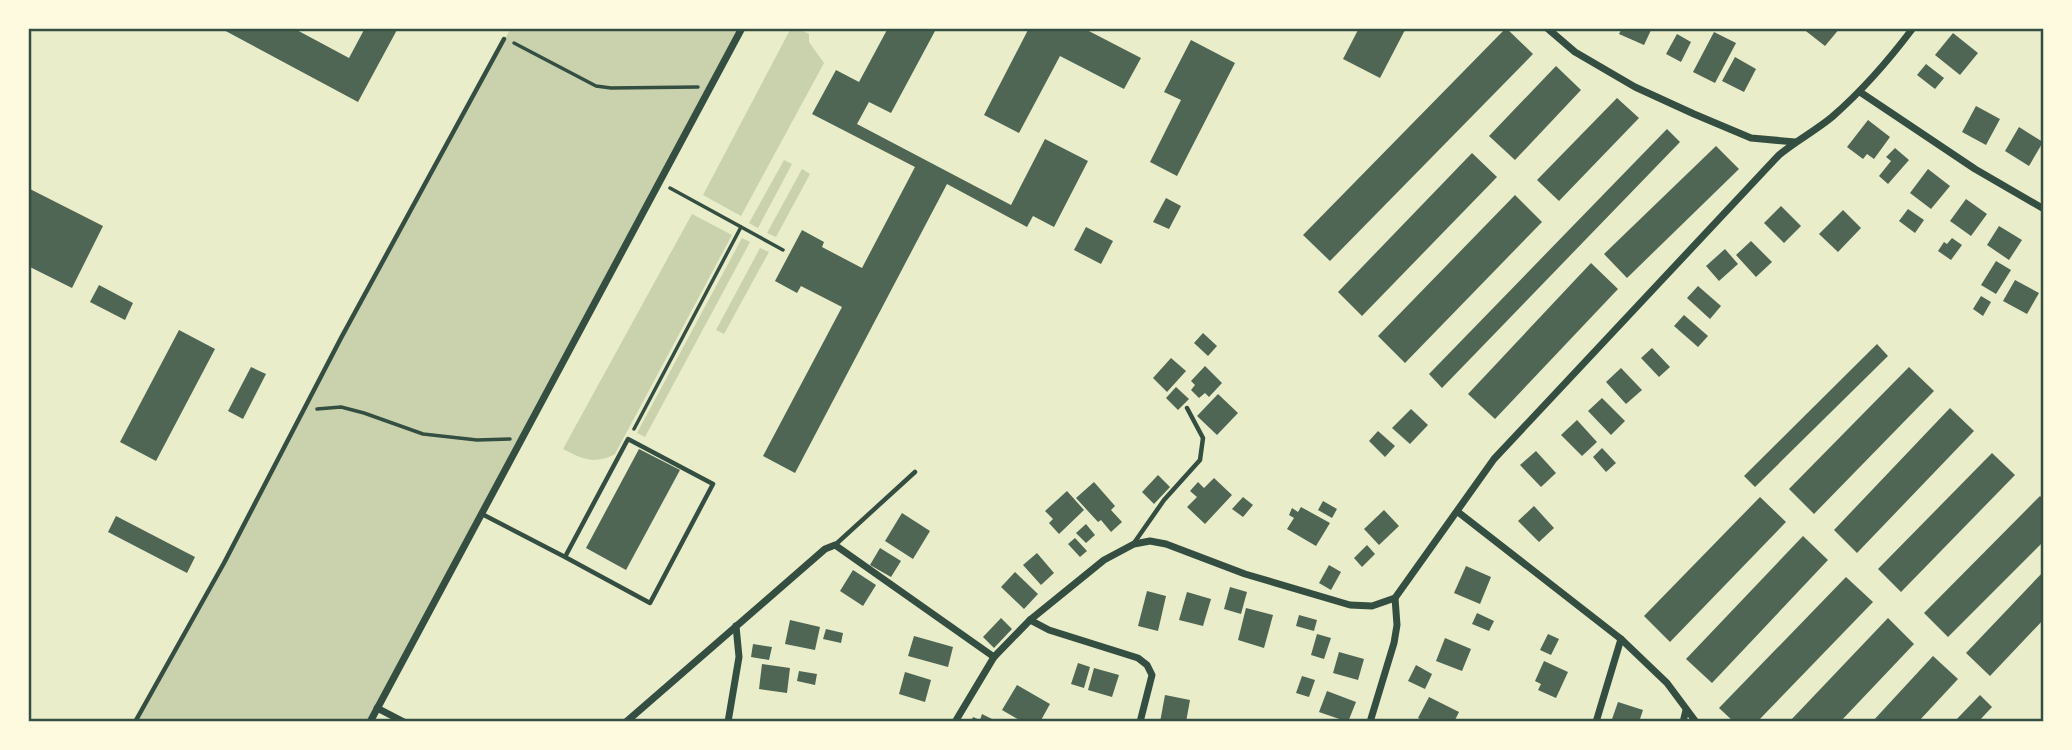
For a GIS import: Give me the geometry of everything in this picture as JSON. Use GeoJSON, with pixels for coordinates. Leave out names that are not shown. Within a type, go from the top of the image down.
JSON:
{"type":"FeatureCollection","features":[{"type":"Feature","properties":{"kind":"street"},"geometry":{"type":"LineString","coordinates":[[370,722],[742,28]]}},
{"type":"Feature","properties":{"kind":"street"},"geometry":{"type":"LineString","coordinates":[[1547,28],[1575,52],[1635,87],[1751,138],[1795,142]]}},
{"type":"Feature","properties":{"kind":"street"},"geometry":{"type":"LineString","coordinates":[[955,722],[993,657],[1030,620],[1104,560],[1134,544],[1150,541],[1166,544],[1245,574],[1350,605],[1372,606],[1395,598],[1494,459],[1779,155],[1829,119],[1860,92],[1891,58],[1913,28]]}},
{"type":"Feature","properties":{"kind":"street"},"geometry":{"type":"LineString","coordinates":[[1860,92],[1975,169],[2044,209]]}},
{"type":"Feature","properties":{"kind":"street"},"geometry":{"type":"LineString","coordinates":[[1458,512],[1621,639],[1667,683],[1696,722]]}},
{"type":"Feature","properties":{"kind":"street"},"geometry":{"type":"LineString","coordinates":[[626,722],[825,549],[835,545],[993,657]]}},
{"type":"Feature","properties":{"kind":"street"},"geometry":{"type":"LineString","coordinates":[[1370,722],[1394,643],[1397,625],[1395,598]]}},
{"type":"Feature","properties":{"kind":"street"},"geometry":{"type":"LineString","coordinates":[[1030,620],[1049,630],[1138,658],[1147,665],[1152,675],[1140,722]]}},
{"type":"Feature","properties":{"kind":"street"},"geometry":{"type":"LineString","coordinates":[[728,722],[739,657],[736,626]]}},
{"type":"Feature","properties":{"kind":"street"},"geometry":{"type":"LineString","coordinates":[[1596,722],[1621,639]]}},
{"type":"Feature","properties":{"kind":"street"},"geometry":{"type":"LineString","coordinates":[[377,708],[404,722]]}},
{"type":"Feature","properties":{"kind":"street"},"geometry":{"type":"LineString","coordinates":[[1683,722],[1686,710]]}},
{"type":"Feature","properties":{"kind":"lane"},"geometry":{"type":"LineString","coordinates":[[135,722],[224,563],[304,408],[504,39]]}},
{"type":"Feature","properties":{"kind":"lane"},"geometry":{"type":"LineString","coordinates":[[1134,544],[1164,500],[1200,460],[1203,438],[1187,408]]}},
{"type":"Feature","properties":{"kind":"lane"},"geometry":{"type":"LineString","coordinates":[[481,513],[650,603],[713,484],[628,439],[565,557]]}},
{"type":"Feature","properties":{"kind":"lane"},"geometry":{"type":"LineString","coordinates":[[835,545],[915,472]]}},
{"type":"Feature","properties":{"kind":"path"},"geometry":{"type":"LineString","coordinates":[[504,39],[596,86],[710,87]]}},
{"type":"Feature","properties":{"kind":"path"},"geometry":{"type":"LineString","coordinates":[[659,182],[783,250]]}},
{"type":"Feature","properties":{"kind":"path"},"geometry":{"type":"LineString","coordinates":[[628,439],[741,227]]}},
{"type":"Feature","properties":{"kind":"path"},"geometry":{"type":"LineString","coordinates":[[304,408],[323,410],[341,407],[364,412],[423,435],[451,439],[521,439]]}},
{"type":"Feature","properties":{"kind":"green space"},"geometry":{"type":"Polygon","coordinates":[[[511,28],[742,28],[370,722],[135,722],[224,563],[341,338],[511,28]]]}},
{"type":"Feature","properties":{"kind":"green space"},"geometry":{"type":"Polygon","coordinates":[[[791,28],[809,34],[809,42],[824,63],[741,216],[703,195],[791,28]]]}},
{"type":"Feature","properties":{"kind":"green space"},"geometry":{"type":"Polygon","coordinates":[[[784,160],[792,164],[758,228],[749,223],[784,160]]]}},
{"type":"Feature","properties":{"kind":"green space"},"geometry":{"type":"Polygon","coordinates":[[[802,169],[810,174],[776,237],[767,233],[802,169]]]}},
{"type":"Feature","properties":{"kind":"green space"},"geometry":{"type":"Polygon","coordinates":[[[692,214],[732,235],[615,454],[594,460],[576,456],[563,449],[692,214]]]}},
{"type":"Feature","properties":{"kind":"green space"},"geometry":{"type":"Polygon","coordinates":[[[742,238],[750,242],[645,437],[637,433],[742,238]]]}},
{"type":"Feature","properties":{"kind":"green space"},"geometry":{"type":"Polygon","coordinates":[[[760,248],[769,252],[724,334],[716,330],[760,248]]]}},
{"type":"Feature","properties":{"kind":"building"},"geometry":{"type":"Polygon","coordinates":[[[220,28],[293,28],[349,58],[365,28],[398,28],[358,102],[220,28]]]}},
{"type":"Feature","properties":{"kind":"building"},"geometry":{"type":"Polygon","coordinates":[[[888,28],[928,28],[935,31],[891,113],[869,102],[857,124],[1011,205],[1045,139],[1088,161],[1054,227],[1033,216],[1027,227],[947,184],[795,473],[763,456],[842,307],[801,286],[797,293],[775,281],[802,230],[824,242],[822,247],[862,268],[915,167],[812,114],[836,70],[859,82],[888,28]]]}},
{"type":"Feature","properties":{"kind":"building"},"geometry":{"type":"Polygon","coordinates":[[[1029,28],[1083,28],[1141,58],[1124,89],[1060,56],[1019,133],[984,115],[1029,28]]]}},
{"type":"Feature","properties":{"kind":"building"},"geometry":{"type":"Polygon","coordinates":[[[1359,28],[1406,28],[1380,78],[1343,59],[1359,28]]]}},
{"type":"Feature","properties":{"kind":"building"},"geometry":{"type":"Polygon","coordinates":[[[1506,28],[1533,54],[1330,261],[1303,235],[1506,28]]]}},
{"type":"Feature","properties":{"kind":"building"},"geometry":{"type":"Polygon","coordinates":[[[1622,28],[1652,28],[1644,45],[1619,34],[1622,28]]]}},
{"type":"Feature","properties":{"kind":"building"},"geometry":{"type":"Polygon","coordinates":[[[1802,28],[1840,28],[1825,46],[1802,28]]]}},
{"type":"Feature","properties":{"kind":"building"},"geometry":{"type":"Polygon","coordinates":[[[1714,32],[1736,43],[1715,83],[1693,72],[1714,32]]]}},
{"type":"Feature","properties":{"kind":"building"},"geometry":{"type":"Polygon","coordinates":[[[1953,33],[1978,53],[1960,75],[1935,55],[1953,33]]]}},
{"type":"Feature","properties":{"kind":"building"},"geometry":{"type":"Polygon","coordinates":[[[1677,34],[1691,42],[1681,62],[1666,54],[1677,34]]]}},
{"type":"Feature","properties":{"kind":"building"},"geometry":{"type":"Polygon","coordinates":[[[1191,40],[1235,63],[1177,176],[1150,162],[1181,100],[1164,92],[1191,40]]]}},
{"type":"Feature","properties":{"kind":"building"},"geometry":{"type":"Polygon","coordinates":[[[1735,57],[1756,69],[1744,92],[1722,81],[1735,57]]]}},
{"type":"Feature","properties":{"kind":"building"},"geometry":{"type":"Polygon","coordinates":[[[1926,64],[1944,78],[1935,89],[1917,75],[1926,64]]]}},
{"type":"Feature","properties":{"kind":"building"},"geometry":{"type":"Polygon","coordinates":[[[1556,66],[1581,90],[1515,160],[1489,136],[1556,66]]]}},
{"type":"Feature","properties":{"kind":"building"},"geometry":{"type":"Polygon","coordinates":[[[1617,98],[1639,118],[1559,201],[1537,180],[1617,98]]]}},
{"type":"Feature","properties":{"kind":"building"},"geometry":{"type":"Polygon","coordinates":[[[1976,106],[2000,119],[1986,145],[1962,132],[1976,106]]]}},
{"type":"Feature","properties":{"kind":"building"},"geometry":{"type":"Polygon","coordinates":[[[1868,120],[1890,137],[1874,159],[1867,154],[1863,159],[1847,147],[1868,120]]]}},
{"type":"Feature","properties":{"kind":"building"},"geometry":{"type":"Polygon","coordinates":[[[2019,127],[2043,142],[2029,166],[2005,151],[2019,127]]]}},
{"type":"Feature","properties":{"kind":"building"},"geometry":{"type":"Polygon","coordinates":[[[1667,129],[1680,142],[1442,388],[1429,374],[1667,129]]]}},
{"type":"Feature","properties":{"kind":"building"},"geometry":{"type":"Polygon","coordinates":[[[1716,146],[1739,169],[1627,278],[1604,254],[1716,146]]]}},
{"type":"Feature","properties":{"kind":"building"},"geometry":{"type":"Polygon","coordinates":[[[1895,148],[1909,160],[1888,184],[1879,176],[1891,161],[1886,157],[1895,148]]]}},
{"type":"Feature","properties":{"kind":"building"},"geometry":{"type":"Polygon","coordinates":[[[1472,153],[1497,177],[1362,316],[1338,292],[1472,153]]]}},
{"type":"Feature","properties":{"kind":"building"},"geometry":{"type":"Polygon","coordinates":[[[1928,169],[1950,186],[1931,209],[1910,193],[1928,169]]]}},
{"type":"Feature","properties":{"kind":"building"},"geometry":{"type":"Polygon","coordinates":[[[28,188],[103,226],[72,288],[28,266],[28,188]]]}},
{"type":"Feature","properties":{"kind":"building"},"geometry":{"type":"Polygon","coordinates":[[[1515,195],[1542,222],[1405,363],[1378,336],[1515,195]]]}},
{"type":"Feature","properties":{"kind":"building"},"geometry":{"type":"Polygon","coordinates":[[[1166,198],[1181,206],[1169,229],[1153,222],[1166,198]]]}},
{"type":"Feature","properties":{"kind":"building"},"geometry":{"type":"Polygon","coordinates":[[[1966,199],[1987,214],[1971,236],[1950,221],[1966,199]]]}},
{"type":"Feature","properties":{"kind":"building"},"geometry":{"type":"Polygon","coordinates":[[[1781,206],[1801,226],[1784,243],[1764,223],[1781,206]]]}},
{"type":"Feature","properties":{"kind":"building"},"geometry":{"type":"Polygon","coordinates":[[[1908,209],[1924,220],[1915,233],[1899,221],[1908,209]]]}},
{"type":"Feature","properties":{"kind":"building"},"geometry":{"type":"Polygon","coordinates":[[[1843,210],[1861,228],[1838,252],[1819,234],[1843,210]]]}},
{"type":"Feature","properties":{"kind":"building"},"geometry":{"type":"Polygon","coordinates":[[[1999,226],[2022,240],[2009,260],[1987,245],[1999,226]]]}},
{"type":"Feature","properties":{"kind":"building"},"geometry":{"type":"Polygon","coordinates":[[[1086,227],[1113,241],[1101,264],[1074,250],[1086,227]]]}},
{"type":"Feature","properties":{"kind":"building"},"geometry":{"type":"Polygon","coordinates":[[[1952,238],[1962,245],[1951,260],[1938,251],[1944,242],[1947,244],[1952,238]]]}},
{"type":"Feature","properties":{"kind":"building"},"geometry":{"type":"Polygon","coordinates":[[[1751,241],[1772,262],[1756,277],[1736,255],[1751,241]]]}},
{"type":"Feature","properties":{"kind":"building"},"geometry":{"type":"Polygon","coordinates":[[[1725,249],[1738,264],[1719,281],[1706,266],[1725,249]]]}},
{"type":"Feature","properties":{"kind":"building"},"geometry":{"type":"Polygon","coordinates":[[[1996,261],[2011,270],[1996,294],[1981,285],[1996,261]]]}},
{"type":"Feature","properties":{"kind":"building"},"geometry":{"type":"Polygon","coordinates":[[[1591,263],[1618,289],[1495,419],[1468,394],[1591,263]]]}},
{"type":"Feature","properties":{"kind":"building"},"geometry":{"type":"Polygon","coordinates":[[[2015,280],[2039,293],[2027,314],[2003,301],[2015,280]]]}},
{"type":"Feature","properties":{"kind":"building"},"geometry":{"type":"Polygon","coordinates":[[[99,285],[133,303],[125,320],[90,302],[99,285]]]}},
{"type":"Feature","properties":{"kind":"building"},"geometry":{"type":"Polygon","coordinates":[[[1698,286],[1721,306],[1710,319],[1687,298],[1698,286]]]}},
{"type":"Feature","properties":{"kind":"building"},"geometry":{"type":"Polygon","coordinates":[[[1981,296],[1991,302],[1983,316],[1973,309],[1981,296]]]}},
{"type":"Feature","properties":{"kind":"building"},"geometry":{"type":"Polygon","coordinates":[[[1684,315],[1708,336],[1698,347],[1674,326],[1684,315]]]}},
{"type":"Feature","properties":{"kind":"building"},"geometry":{"type":"Polygon","coordinates":[[[179,330],[215,349],[156,461],[120,442],[179,330]]]}},
{"type":"Feature","properties":{"kind":"building"},"geometry":{"type":"Polygon","coordinates":[[[1203,333],[1217,346],[1208,356],[1194,343],[1203,333]]]}},
{"type":"Feature","properties":{"kind":"building"},"geometry":{"type":"Polygon","coordinates":[[[1877,344],[1888,356],[1755,487],[1744,476],[1877,344]]]}},
{"type":"Feature","properties":{"kind":"building"},"geometry":{"type":"Polygon","coordinates":[[[1652,348],[1670,367],[1659,377],[1641,358],[1652,348]]]}},
{"type":"Feature","properties":{"kind":"building"},"geometry":{"type":"Polygon","coordinates":[[[1171,358],[1186,371],[1167,392],[1153,378],[1171,358]]]}},
{"type":"Feature","properties":{"kind":"building"},"geometry":{"type":"Polygon","coordinates":[[[1205,366],[1222,383],[1209,397],[1205,393],[1199,398],[1191,390],[1195,385],[1191,381],[1205,366]]]}},
{"type":"Feature","properties":{"kind":"building"},"geometry":{"type":"Polygon","coordinates":[[[251,367],[266,374],[243,419],[228,411],[251,367]]]}},
{"type":"Feature","properties":{"kind":"building"},"geometry":{"type":"Polygon","coordinates":[[[1909,367],[1934,391],[1814,514],[1789,489],[1909,367]]]}},
{"type":"Feature","properties":{"kind":"building"},"geometry":{"type":"Polygon","coordinates":[[[1621,368],[1642,390],[1626,404],[1606,382],[1621,368]]]}},
{"type":"Feature","properties":{"kind":"building"},"geometry":{"type":"Polygon","coordinates":[[[1176,387],[1189,399],[1178,410],[1166,398],[1176,387]]]}},
{"type":"Feature","properties":{"kind":"building"},"geometry":{"type":"Polygon","coordinates":[[[1218,394],[1238,413],[1217,435],[1197,416],[1218,394]]]}},
{"type":"Feature","properties":{"kind":"building"},"geometry":{"type":"Polygon","coordinates":[[[1602,398],[1625,421],[1611,435],[1588,411],[1602,398]]]}},
{"type":"Feature","properties":{"kind":"building"},"geometry":{"type":"Polygon","coordinates":[[[1950,408],[1974,431],[1857,553],[1834,530],[1950,408]]]}},
{"type":"Feature","properties":{"kind":"building"},"geometry":{"type":"Polygon","coordinates":[[[1411,409],[1428,425],[1410,444],[1392,428],[1411,409]]]}},
{"type":"Feature","properties":{"kind":"building"},"geometry":{"type":"Polygon","coordinates":[[[1577,420],[1597,442],[1582,456],[1561,435],[1577,420]]]}},
{"type":"Feature","properties":{"kind":"building"},"geometry":{"type":"Polygon","coordinates":[[[1378,431],[1395,446],[1385,457],[1369,441],[1378,431]]]}},
{"type":"Feature","properties":{"kind":"building"},"geometry":{"type":"Polygon","coordinates":[[[1602,448],[1616,463],[1606,472],[1593,457],[1602,448]]]}},
{"type":"Feature","properties":{"kind":"building"},"geometry":{"type":"Polygon","coordinates":[[[639,449],[680,470],[626,570],[586,548],[639,449]]]}},
{"type":"Feature","properties":{"kind":"building"},"geometry":{"type":"Polygon","coordinates":[[[1536,451],[1556,473],[1541,487],[1520,465],[1536,451]]]}},
{"type":"Feature","properties":{"kind":"building"},"geometry":{"type":"Polygon","coordinates":[[[1992,453],[2015,475],[1901,592],[1878,569],[1992,453]]]}},
{"type":"Feature","properties":{"kind":"building"},"geometry":{"type":"Polygon","coordinates":[[[1158,475],[1170,487],[1154,504],[1142,492],[1158,475]]]}},
{"type":"Feature","properties":{"kind":"building"},"geometry":{"type":"Polygon","coordinates":[[[1214,478],[1232,495],[1205,524],[1187,507],[1197,497],[1190,491],[1198,482],[1204,488],[1214,478]]]}},
{"type":"Feature","properties":{"kind":"building"},"geometry":{"type":"Polygon","coordinates":[[[1094,482],[1115,506],[1111,510],[1122,522],[1111,532],[1076,498],[1094,482]]]}},
{"type":"Feature","properties":{"kind":"building"},"geometry":{"type":"Polygon","coordinates":[[[1067,491],[1084,510],[1059,534],[1049,523],[1053,519],[1045,511],[1067,491]]]}},
{"type":"Feature","properties":{"kind":"building"},"geometry":{"type":"Polygon","coordinates":[[[2040,496],[2044,500],[2044,541],[1948,637],[1924,613],[2040,496]]]}},
{"type":"Feature","properties":{"kind":"building"},"geometry":{"type":"Polygon","coordinates":[[[1243,497],[1253,505],[1243,517],[1232,509],[1243,497]]]}},
{"type":"Feature","properties":{"kind":"building"},"geometry":{"type":"Polygon","coordinates":[[[1760,497],[1786,522],[1670,642],[1644,616],[1760,497]]]}},
{"type":"Feature","properties":{"kind":"building"},"geometry":{"type":"Polygon","coordinates":[[[1323,501],[1337,509],[1332,518],[1318,510],[1323,501]]]}},
{"type":"Feature","properties":{"kind":"building"},"geometry":{"type":"Polygon","coordinates":[[[1534,506],[1554,528],[1539,542],[1518,521],[1534,506]]]}},
{"type":"Feature","properties":{"kind":"building"},"geometry":{"type":"Polygon","coordinates":[[[1301,507],[1330,523],[1316,546],[1287,529],[1294,518],[1289,515],[1292,508],[1298,512],[1301,507]]]}},
{"type":"Feature","properties":{"kind":"building"},"geometry":{"type":"Polygon","coordinates":[[[1384,510],[1399,526],[1379,545],[1364,529],[1384,510]]]}},
{"type":"Feature","properties":{"kind":"building"},"geometry":{"type":"Polygon","coordinates":[[[902,513],[930,531],[913,559],[885,541],[902,513]]]}},
{"type":"Feature","properties":{"kind":"building"},"geometry":{"type":"Polygon","coordinates":[[[116,516],[195,557],[187,573],[108,532],[116,516]]]}},
{"type":"Feature","properties":{"kind":"building"},"geometry":{"type":"Polygon","coordinates":[[[1086,524],[1095,535],[1086,543],[1076,533],[1086,524]]]}},
{"type":"Feature","properties":{"kind":"building"},"geometry":{"type":"Polygon","coordinates":[[[1803,536],[1828,560],[1712,683],[1686,659],[1803,536]]]}},
{"type":"Feature","properties":{"kind":"building"},"geometry":{"type":"Polygon","coordinates":[[[1075,538],[1087,551],[1080,557],[1068,544],[1075,538]]]}},
{"type":"Feature","properties":{"kind":"building"},"geometry":{"type":"Polygon","coordinates":[[[1367,545],[1375,554],[1362,567],[1354,558],[1367,545]]]}},
{"type":"Feature","properties":{"kind":"building"},"geometry":{"type":"Polygon","coordinates":[[[880,548],[901,561],[891,577],[870,565],[880,548]]]}},
{"type":"Feature","properties":{"kind":"building"},"geometry":{"type":"Polygon","coordinates":[[[1037,553],[1054,573],[1041,585],[1023,565],[1037,553]]]}},
{"type":"Feature","properties":{"kind":"building"},"geometry":{"type":"Polygon","coordinates":[[[1329,565],[1341,572],[1331,590],[1319,583],[1329,565]]]}},
{"type":"Feature","properties":{"kind":"building"},"geometry":{"type":"Polygon","coordinates":[[[1466,566],[1491,577],[1480,604],[1454,593],[1466,566]]]}},
{"type":"Feature","properties":{"kind":"building"},"geometry":{"type":"Polygon","coordinates":[[[853,570],[876,585],[863,606],[840,591],[853,570]]]}},
{"type":"Feature","properties":{"kind":"building"},"geometry":{"type":"Polygon","coordinates":[[[2044,571],[2044,619],[1990,676],[1966,653],[2044,571]]]}},
{"type":"Feature","properties":{"kind":"building"},"geometry":{"type":"Polygon","coordinates":[[[1015,572],[1038,594],[1024,609],[1001,587],[1015,572]]]}},
{"type":"Feature","properties":{"kind":"building"},"geometry":{"type":"Polygon","coordinates":[[[1846,577],[1873,602],[1757,722],[1734,722],[1719,708],[1846,577]]]}},
{"type":"Feature","properties":{"kind":"building"},"geometry":{"type":"Polygon","coordinates":[[[1230,587],[1247,592],[1241,614],[1224,609],[1230,587]]]}},
{"type":"Feature","properties":{"kind":"building"},"geometry":{"type":"Polygon","coordinates":[[[1147,591],[1166,596],[1158,631],[1138,626],[1147,591]]]}},
{"type":"Feature","properties":{"kind":"building"},"geometry":{"type":"Polygon","coordinates":[[[1187,592],[1211,599],[1203,626],[1179,620],[1187,592]]]}},
{"type":"Feature","properties":{"kind":"building"},"geometry":{"type":"Polygon","coordinates":[[[1246,608],[1273,615],[1264,648],[1238,640],[1246,608]]]}},
{"type":"Feature","properties":{"kind":"building"},"geometry":{"type":"Polygon","coordinates":[[[1477,613],[1494,621],[1489,631],[1472,624],[1477,613]]]}},
{"type":"Feature","properties":{"kind":"building"},"geometry":{"type":"Polygon","coordinates":[[[1299,615],[1317,620],[1314,631],[1296,626],[1299,615]]]}},
{"type":"Feature","properties":{"kind":"building"},"geometry":{"type":"Polygon","coordinates":[[[1001,618],[1012,629],[994,648],[983,637],[1001,618]]]}},
{"type":"Feature","properties":{"kind":"building"},"geometry":{"type":"Polygon","coordinates":[[[1888,618],[1914,644],[1840,722],[1791,722],[1790,721],[1888,618]]]}},
{"type":"Feature","properties":{"kind":"building"},"geometry":{"type":"Polygon","coordinates":[[[790,620],[820,627],[815,650],[785,644],[790,620]]]}},
{"type":"Feature","properties":{"kind":"building"},"geometry":{"type":"Polygon","coordinates":[[[826,629],[843,633],[841,643],[823,639],[826,629]]]}},
{"type":"Feature","properties":{"kind":"building"},"geometry":{"type":"Polygon","coordinates":[[[1317,634],[1331,638],[1324,659],[1311,655],[1317,634]]]}},
{"type":"Feature","properties":{"kind":"building"},"geometry":{"type":"Polygon","coordinates":[[[1548,634],[1559,639],[1551,655],[1540,650],[1548,634]]]}},
{"type":"Feature","properties":{"kind":"building"},"geometry":{"type":"Polygon","coordinates":[[[914,636],[953,647],[948,667],[908,656],[914,636]]]}},
{"type":"Feature","properties":{"kind":"building"},"geometry":{"type":"Polygon","coordinates":[[[1445,638],[1471,649],[1462,671],[1436,661],[1445,638]]]}},
{"type":"Feature","properties":{"kind":"building"},"geometry":{"type":"Polygon","coordinates":[[[753,644],[772,647],[769,660],[751,657],[753,644]]]}},
{"type":"Feature","properties":{"kind":"building"},"geometry":{"type":"Polygon","coordinates":[[[1339,652],[1364,659],[1358,680],[1333,673],[1339,652]]]}},
{"type":"Feature","properties":{"kind":"building"},"geometry":{"type":"Polygon","coordinates":[[[1933,656],[1958,679],[1918,722],[1872,722],[1933,656]]]}},
{"type":"Feature","properties":{"kind":"building"},"geometry":{"type":"Polygon","coordinates":[[[1544,661],[1568,672],[1556,698],[1538,690],[1541,684],[1535,681],[1544,661]]]}},
{"type":"Feature","properties":{"kind":"building"},"geometry":{"type":"Polygon","coordinates":[[[1078,663],[1090,667],[1084,688],[1071,684],[1078,663]]]}},
{"type":"Feature","properties":{"kind":"building"},"geometry":{"type":"Polygon","coordinates":[[[762,664],[790,668],[787,693],[759,689],[762,664]]]}},
{"type":"Feature","properties":{"kind":"building"},"geometry":{"type":"Polygon","coordinates":[[[1416,665],[1432,674],[1425,689],[1408,681],[1416,665]]]}},
{"type":"Feature","properties":{"kind":"building"},"geometry":{"type":"Polygon","coordinates":[[[1094,668],[1119,675],[1112,697],[1088,690],[1094,668]]]}},
{"type":"Feature","properties":{"kind":"building"},"geometry":{"type":"Polygon","coordinates":[[[799,671],[817,674],[815,685],[797,681],[799,671]]]}},
{"type":"Feature","properties":{"kind":"building"},"geometry":{"type":"Polygon","coordinates":[[[905,672],[931,680],[925,702],[899,694],[905,672]]]}},
{"type":"Feature","properties":{"kind":"building"},"geometry":{"type":"Polygon","coordinates":[[[1302,676],[1315,680],[1309,697],[1296,693],[1302,676]]]}},
{"type":"Feature","properties":{"kind":"building"},"geometry":{"type":"Polygon","coordinates":[[[1017,685],[1050,704],[1040,722],[1023,722],[1002,710],[1017,685]]]}},
{"type":"Feature","properties":{"kind":"building"},"geometry":{"type":"Polygon","coordinates":[[[1327,691],[1356,702],[1348,722],[1319,712],[1327,691]]]}},
{"type":"Feature","properties":{"kind":"building"},"geometry":{"type":"Polygon","coordinates":[[[1165,695],[1190,700],[1186,722],[1160,722],[1165,695]]]}},
{"type":"Feature","properties":{"kind":"building"},"geometry":{"type":"Polygon","coordinates":[[[1980,695],[1992,707],[1978,722],[1954,722],[1980,695]]]}},
{"type":"Feature","properties":{"kind":"building"},"geometry":{"type":"Polygon","coordinates":[[[1429,697],[1459,712],[1454,722],[1427,722],[1418,718],[1429,697]]]}},
{"type":"Feature","properties":{"kind":"building"},"geometry":{"type":"Polygon","coordinates":[[[1618,702],[1643,710],[1639,722],[1611,722],[1618,702]]]}},
{"type":"Feature","properties":{"kind":"building"},"geometry":{"type":"Polygon","coordinates":[[[982,714],[992,719],[990,722],[971,722],[973,717],[980,720],[982,714]]]}}]}
